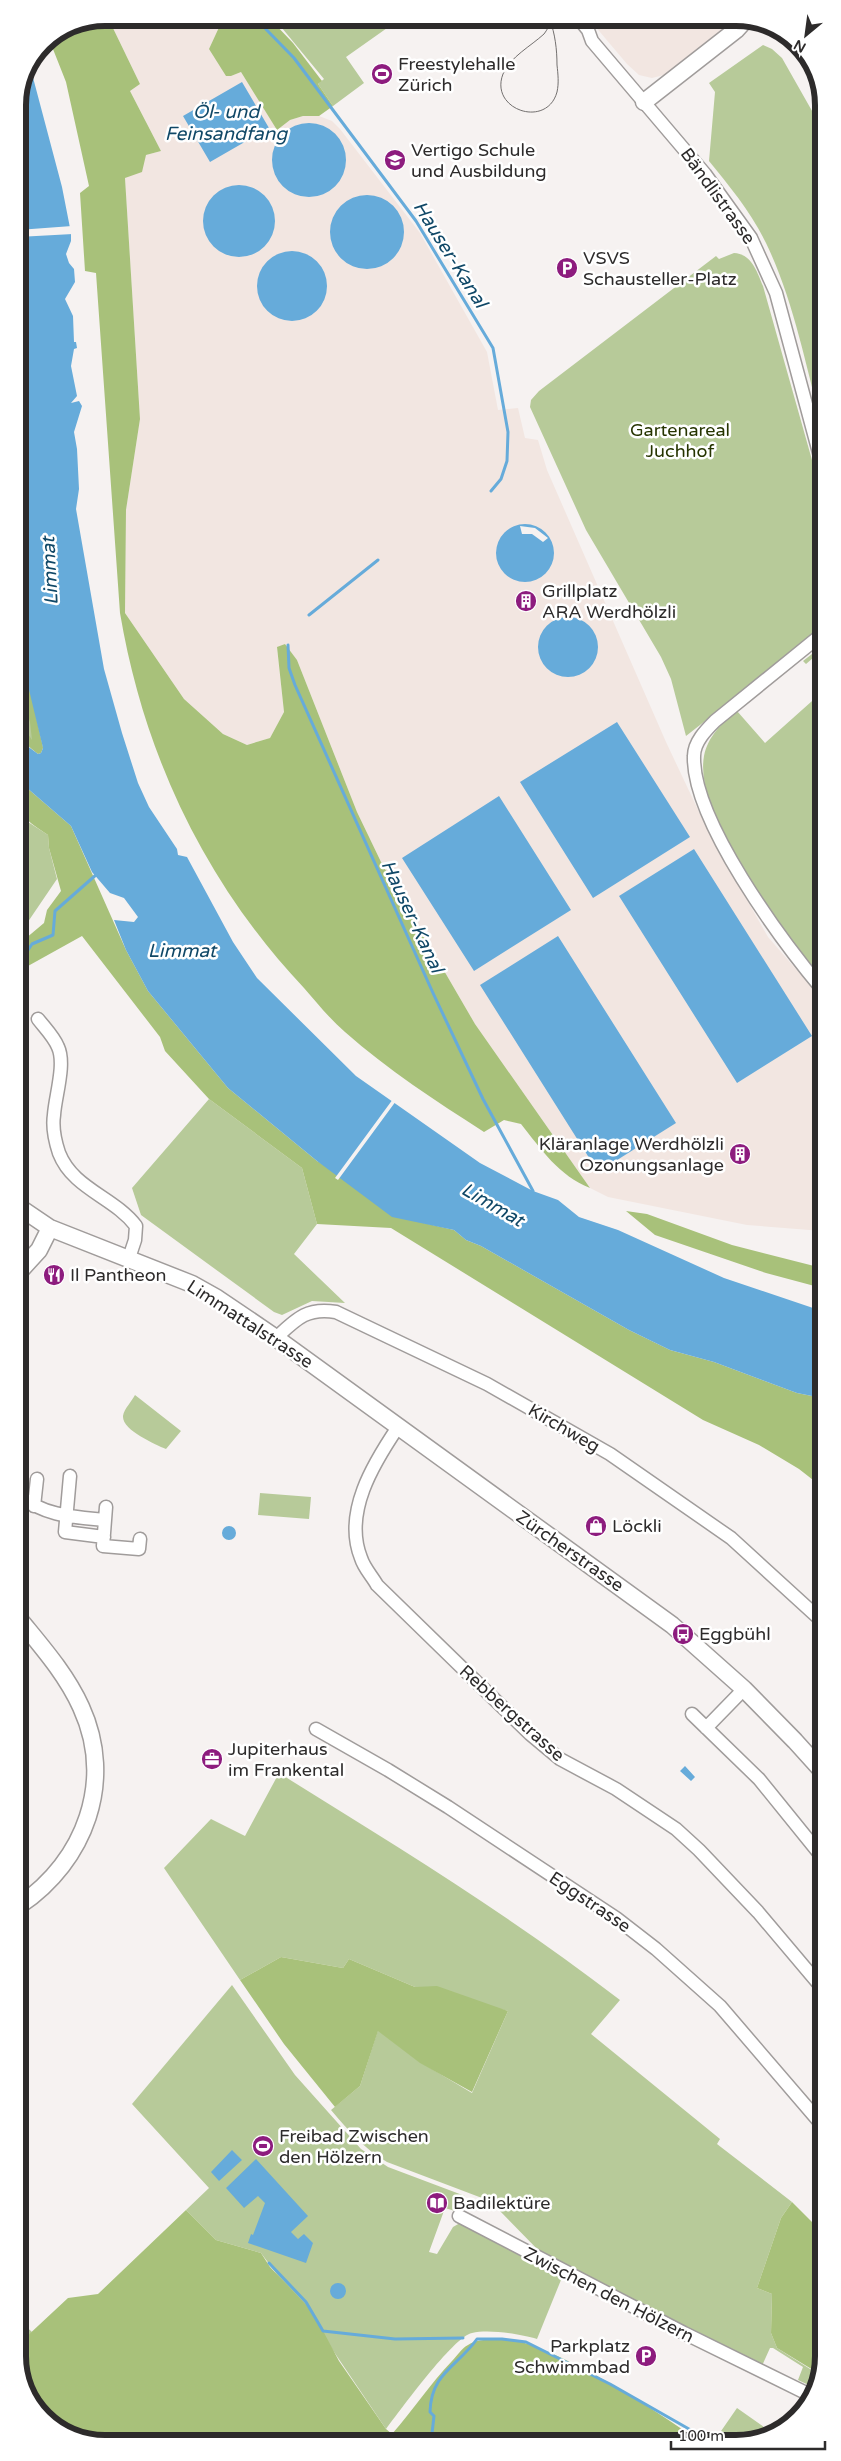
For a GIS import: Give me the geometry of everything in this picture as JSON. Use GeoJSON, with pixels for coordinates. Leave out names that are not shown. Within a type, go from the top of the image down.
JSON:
{"type":"FeatureCollection","features":[{"type":"Feature","properties":{"kind":"main road"},"geometry":{"type":"LineString","coordinates":[[644,102],[740,26]]}},
{"type":"Feature","properties":{"kind":"main road","name":"Limmattalstrasse"},"geometry":{"type":"LineString","coordinates":[[26,1212],[50,1228],[192,1284],[276,1338],[394,1424]]}},
{"type":"Feature","properties":{"kind":"main road"},"geometry":{"type":"LineString","coordinates":[[26,1265],[40,1250],[50,1228]]}},
{"type":"Feature","properties":{"kind":"main road","name":"Zürcherstrasse"},"geometry":{"type":"LineString","coordinates":[[394,1424],[644,1604],[706,1654],[744,1690],[815,1764]]}},
{"type":"Feature","properties":{"kind":"main road"},"geometry":{"type":"LineString","coordinates":[[26,1628],[59,1669],[76,1697],[87,1722],[93,1745],[96,1777],[90,1812],[74,1849],[53,1878],[26,1900]]}},
{"type":"Feature","properties":{"kind":"street","name":"Bändlistrasse"},"geometry":{"type":"LineString","coordinates":[[585,26],[592,41],[725,199],[744,226],[760,255],[776,293],[815,438]]}},
{"type":"Feature","properties":{"kind":"street"},"geometry":{"type":"LineString","coordinates":[[815,640],[715,721],[703,735],[694,755],[706,812],[718,838],[766,916],[815,980]]}},
{"type":"Feature","properties":{"kind":"street"},"geometry":{"type":"LineString","coordinates":[[38,1019],[59,1048],[61,1060],[53,1117],[54,1137],[60,1155],[71,1173],[124,1213],[136,1226],[135,1240],[129,1258]]}},
{"type":"Feature","properties":{"kind":"street","name":"Kirchweg"},"geometry":{"type":"LineString","coordinates":[[276,1338],[305,1314],[314,1310],[336,1312],[487,1384],[610,1454],[680,1502],[730,1538],[815,1616]]}},
{"type":"Feature","properties":{"kind":"street","name":"Rebbergstrasse"},"geometry":{"type":"LineString","coordinates":[[394,1424],[366,1482],[355,1525],[361,1560],[377,1585],[530,1734],[560,1759],[616,1789],[676,1829],[699,1850],[758,1912],[815,1980]]}},
{"type":"Feature","properties":{"kind":"street"},"geometry":{"type":"LineString","coordinates":[[70,1476],[65,1532],[104,1537]]}},
{"type":"Feature","properties":{"kind":"street"},"geometry":{"type":"LineString","coordinates":[[34,1506],[37,1479]]}},
{"type":"Feature","properties":{"kind":"street"},"geometry":{"type":"LineString","coordinates":[[26,1500],[34,1506],[66,1516],[105,1514],[103,1546],[139,1549],[140,1539]]}},
{"type":"Feature","properties":{"kind":"street"},"geometry":{"type":"LineString","coordinates":[[706,1728],[744,1690]]}},
{"type":"Feature","properties":{"kind":"street"},"geometry":{"type":"LineString","coordinates":[[692,1714],[759,1779],[815,1843]]}},
{"type":"Feature","properties":{"kind":"street","name":"Eggstrasse"},"geometry":{"type":"LineString","coordinates":[[316,1730],[388,1770],[448,1807],[616,1918],[656,1949],[720,2006],[815,2117]]}},
{"type":"Feature","properties":{"kind":"street","name":"Zwischen den Hölzern"},"geometry":{"type":"LineString","coordinates":[[459,2216],[759,2371],[805,2393]]}},
{"type":"Feature","properties":{"kind":"shaded area"},"geometry":{"type":"Polygon","coordinates":[[[112,26],[220,26],[209,49],[231,76],[241,72],[277,129],[290,120],[303,116],[319,116],[332,121],[420,233],[487,352],[498,410],[518,408],[525,438],[538,440],[547,470],[666,742],[708,831],[768,937],[815,991],[815,1230],[747,1225],[608,1197],[590,1188],[475,1024],[382,864],[357,812],[297,660],[285,644],[277,648],[284,712],[270,738],[247,745],[223,734],[184,699],[125,613],[126,510],[140,419],[125,178],[146,155],[161,151],[130,91],[140,84],[112,26]]]}},
{"type":"Feature","properties":{"kind":"shaded area"},"geometry":{"type":"Polygon","coordinates":[[[595,26],[728,26],[676,69],[664,75],[652,78],[639,75],[627,64],[595,26]]]}},
{"type":"Feature","properties":{"kind":"green space"},"geometry":{"type":"Polygon","coordinates":[[[112,26],[140,84],[130,91],[161,151],[146,155],[142,172],[125,178],[140,419],[126,510],[125,613],[184,699],[223,734],[247,745],[270,738],[284,712],[277,647],[285,644],[297,660],[357,812],[382,864],[475,1024],[590,1188],[579,1183],[551,1161],[521,1124],[504,1120],[484,1132],[395,1072],[339,1027],[269,948],[237,905],[209,861],[184,814],[163,766],[145,717],[131,666],[120,613],[96,273],[85,271],[80,193],[89,186],[66,82],[52,47],[75,32],[90,28],[112,26]]]}},
{"type":"Feature","properties":{"kind":"green space"},"geometry":{"type":"Polygon","coordinates":[[[220,26],[277,26],[293,43],[322,81],[318,84],[333,106],[319,116],[303,116],[290,120],[277,130],[241,72],[226,76],[209,49],[220,26]]]}},
{"type":"Feature","properties":{"kind":"green space"},"geometry":{"type":"Polygon","coordinates":[[[280,26],[390,26],[346,57],[364,83],[333,106],[318,84],[324,79],[280,26]]]}},
{"type":"Feature","properties":{"kind":"green space"},"geometry":{"type":"Polygon","coordinates":[[[763,45],[772,49],[781,57],[781,60],[783,60],[815,116],[815,398],[791,308],[766,243],[740,200],[709,161],[715,92],[709,83],[763,45]]]}},
{"type":"Feature","properties":{"kind":"green space","name":"Gartenareal Juchhof"},"geometry":{"type":"Polygon","coordinates":[[[734,253],[740,254],[750,260],[756,270],[763,286],[815,471],[815,635],[686,736],[671,679],[661,657],[586,530],[530,407],[531,400],[539,391],[716,256],[719,259],[734,253]]]}},
{"type":"Feature","properties":{"kind":"green space"},"geometry":{"type":"Polygon","coordinates":[[[815,652],[815,660],[813,658],[806,664],[803,661],[815,652]]]}},
{"type":"Feature","properties":{"kind":"green space"},"geometry":{"type":"Polygon","coordinates":[[[26,672],[43,748],[26,738],[26,672]]]}},
{"type":"Feature","properties":{"kind":"green space"},"geometry":{"type":"Polygon","coordinates":[[[26,672],[43,748],[41,753],[38,754],[26,742],[26,731],[32,740],[26,709],[26,672]]]}},
{"type":"Feature","properties":{"kind":"green space"},"geometry":{"type":"Polygon","coordinates":[[[815,698],[815,970],[765,904],[726,841],[712,810],[704,781],[704,756],[709,742],[716,730],[737,711],[765,743],[815,698]]]}},
{"type":"Feature","properties":{"kind":"green space"},"geometry":{"type":"Polygon","coordinates":[[[26,787],[71,826],[126,950],[148,991],[228,1088],[317,1161],[424,1223],[454,1230],[466,1240],[481,1246],[629,1330],[670,1350],[714,1362],[797,1393],[815,1397],[815,1482],[799,1469],[759,1445],[703,1420],[391,1228],[317,1224],[302,1168],[209,1099],[165,1051],[160,1037],[82,936],[26,967],[26,938],[44,923],[47,910],[61,891],[49,848],[48,835],[26,819],[26,787]]]}},
{"type":"Feature","properties":{"kind":"green space"},"geometry":{"type":"Polygon","coordinates":[[[26,821],[48,835],[49,848],[57,879],[26,925],[26,821]]]}},
{"type":"Feature","properties":{"kind":"green space"},"geometry":{"type":"Polygon","coordinates":[[[209,1099],[302,1168],[317,1224],[294,1254],[345,1303],[312,1301],[282,1315],[274,1312],[141,1215],[132,1188],[209,1099]]]}},
{"type":"Feature","properties":{"kind":"green space"},"geometry":{"type":"Polygon","coordinates":[[[626,1211],[647,1214],[732,1245],[815,1266],[815,1286],[766,1273],[655,1235],[626,1211]]]}},
{"type":"Feature","properties":{"kind":"green space"},"geometry":{"type":"Polygon","coordinates":[[[135,1395],[181,1431],[166,1449],[140,1436],[124,1421],[123,1416],[126,1408],[135,1395]]]}},
{"type":"Feature","properties":{"kind":"green space"},"geometry":{"type":"Polygon","coordinates":[[[260,1493],[311,1497],[309,1519],[258,1515],[260,1493]]]}},
{"type":"Feature","properties":{"kind":"green space"},"geometry":{"type":"Polygon","coordinates":[[[279,1773],[495,1910],[620,2000],[591,2034],[720,2139],[717,2144],[792,2202],[781,2218],[757,2288],[772,2294],[771,2333],[777,2348],[813,2371],[809,2385],[798,2380],[803,2367],[773,2348],[770,2348],[761,2368],[541,2253],[498,2209],[482,2198],[387,2162],[350,2132],[331,2110],[360,2086],[378,2030],[420,2062],[472,2093],[508,2011],[415,1987],[349,1959],[343,1968],[281,1957],[240,1980],[164,1868],[211,1819],[245,1836],[279,1773]]]}},
{"type":"Feature","properties":{"kind":"green space"},"geometry":{"type":"Polygon","coordinates":[[[281,1957],[343,1968],[349,1959],[415,1987],[437,1986],[508,2011],[472,2092],[420,2063],[378,2031],[360,2086],[335,2107],[284,2044],[240,1980],[281,1957]]]}},
{"type":"Feature","properties":{"kind":"green space","name":"Freibad Zwischen den Hölzern"},"geometry":{"type":"Polygon","coordinates":[[[232,1985],[295,2075],[361,2149],[388,2167],[465,2196],[463,2202],[459,2201],[455,2211],[445,2208],[429,2252],[437,2254],[453,2227],[460,2223],[563,2275],[537,2339],[496,2332],[472,2333],[463,2338],[440,2360],[386,2429],[328,2343],[261,2253],[216,2240],[186,2210],[209,2188],[132,2104],[232,1985]]]}},
{"type":"Feature","properties":{"kind":"green space"},"geometry":{"type":"Polygon","coordinates":[[[792,2202],[815,2225],[815,2356],[813,2370],[777,2348],[771,2333],[772,2294],[757,2288],[781,2218],[792,2202]]]}},
{"type":"Feature","properties":{"kind":"green space"},"geometry":{"type":"Polygon","coordinates":[[[186,2210],[216,2240],[261,2253],[270,2267],[313,2312],[339,2361],[386,2429],[392,2434],[436,2379],[464,2348],[481,2340],[497,2339],[528,2344],[573,2363],[617,2387],[691,2435],[100,2435],[85,2432],[61,2421],[40,2400],[29,2376],[26,2337],[68,2298],[98,2294],[186,2210]]]}},
{"type":"Feature","properties":{"kind":"green space"},"geometry":{"type":"Polygon","coordinates":[[[26,2326],[32,2332],[26,2338],[26,2326]]]}},
{"type":"Feature","properties":{"kind":"green space"},"geometry":{"type":"Polygon","coordinates":[[[737,2408],[766,2429],[746,2434],[719,2434],[737,2408]]]}},
{"type":"Feature","properties":{"kind":"water","name":"Limmat"},"geometry":{"type":"Polygon","coordinates":[[[32,75],[62,187],[71,233],[71,241],[66,254],[69,263],[74,269],[75,282],[65,299],[73,316],[74,342],[76,342],[77,348],[74,349],[71,366],[77,396],[71,403],[79,401],[82,406],[74,432],[77,449],[79,489],[76,509],[104,669],[138,783],[149,807],[177,849],[178,855],[187,857],[233,942],[257,978],[356,1076],[480,1163],[533,1191],[558,1200],[579,1217],[618,1230],[724,1278],[815,1309],[815,1397],[797,1393],[714,1362],[670,1350],[629,1330],[481,1246],[466,1240],[454,1230],[392,1217],[317,1161],[228,1088],[148,991],[126,950],[114,920],[134,922],[138,917],[124,898],[110,893],[92,872],[71,826],[26,787],[26,745],[38,754],[41,753],[43,748],[26,677],[26,105],[32,75]]]}},
{"type":"Feature","properties":{"kind":"water","name":"Öl- und Feinsandfang"},"geometry":{"type":"Polygon","coordinates":[[[242,82],[269,128],[210,162],[183,116],[242,82]]]}},
{"type":"Feature","properties":{"kind":"water"},"geometry":{"type":"Polygon","coordinates":[[[309,123],[323,126],[335,134],[343,146],[346,160],[343,174],[335,186],[323,194],[309,197],[295,194],[283,186],[275,174],[272,160],[275,146],[283,134],[295,126],[309,123]]]}},
{"type":"Feature","properties":{"kind":"water"},"geometry":{"type":"Polygon","coordinates":[[[239,185],[259,191],[269,201],[275,221],[269,241],[259,251],[239,257],[219,251],[209,241],[203,221],[209,201],[219,191],[239,185]]]}},
{"type":"Feature","properties":{"kind":"water"},"geometry":{"type":"Polygon","coordinates":[[[367,195],[388,201],[398,211],[404,232],[398,253],[388,263],[367,269],[346,263],[336,253],[330,232],[336,211],[346,201],[367,195]]]}},
{"type":"Feature","properties":{"kind":"water"},"geometry":{"type":"Polygon","coordinates":[[[299,251],[312,257],[321,266],[325,272],[327,286],[325,300],[317,311],[306,319],[285,321],[278,319],[267,311],[259,300],[257,279],[259,272],[267,261],[278,253],[299,251]]]}},
{"type":"Feature","properties":{"kind":"water"},"geometry":{"type":"Polygon","coordinates":[[[519,524],[531,524],[546,532],[554,547],[554,559],[546,574],[531,582],[519,582],[504,574],[496,559],[496,547],[504,532],[519,524]]]}},
{"type":"Feature","properties":{"kind":"water"},"geometry":{"type":"Polygon","coordinates":[[[562,617],[574,617],[585,622],[593,630],[598,641],[596,659],[585,672],[574,677],[562,677],[551,672],[543,664],[538,653],[538,641],[543,630],[551,622],[562,617]]]}},
{"type":"Feature","properties":{"kind":"water"},"geometry":{"type":"Polygon","coordinates":[[[617,722],[690,837],[593,898],[520,782],[617,722]]]}},
{"type":"Feature","properties":{"kind":"water"},"geometry":{"type":"Polygon","coordinates":[[[499,796],[571,910],[474,971],[402,858],[499,796]]]}},
{"type":"Feature","properties":{"kind":"water"},"geometry":{"type":"Polygon","coordinates":[[[694,849],[812,1036],[737,1083],[619,896],[694,849]]]}},
{"type":"Feature","properties":{"kind":"water"},"geometry":{"type":"Polygon","coordinates":[[[558,936],[676,1123],[598,1172],[480,985],[558,936]]]}},
{"type":"Feature","properties":{"kind":"water"},"geometry":{"type":"Polygon","coordinates":[[[229,1526],[234,1528],[236,1533],[234,1538],[229,1540],[224,1538],[222,1533],[224,1528],[229,1526]]]}},
{"type":"Feature","properties":{"kind":"water"},"geometry":{"type":"Polygon","coordinates":[[[685,1766],[695,1777],[691,1781],[680,1771],[685,1766]]]}},
{"type":"Feature","properties":{"kind":"water"},"geometry":{"type":"Polygon","coordinates":[[[232,2150],[242,2160],[219,2181],[211,2172],[232,2150]]]}},
{"type":"Feature","properties":{"kind":"water"},"geometry":{"type":"Polygon","coordinates":[[[256,2159],[308,2216],[291,2232],[298,2239],[304,2234],[313,2243],[306,2263],[248,2243],[265,2203],[258,2196],[244,2208],[226,2188],[256,2159]]]}},
{"type":"Feature","properties":{"kind":"water"},"geometry":{"type":"Polygon","coordinates":[[[338,2283],[346,2291],[338,2299],[330,2291],[338,2283]]]}},
{"type":"Feature","properties":{"kind":"pier"},"geometry":{"type":"Polygon","coordinates":[[[72,226],[73,234],[26,237],[26,229],[72,226]]]}},
{"type":"Feature","properties":{"kind":"pier"},"geometry":{"type":"Polygon","coordinates":[[[520,526],[535,528],[548,538],[543,542],[532,534],[522,534],[520,526]]]}},
{"type":"Feature","properties":{"kind":"pier"},"geometry":{"type":"Polygon","coordinates":[[[393,1099],[396,1101],[338,1180],[335,1178],[393,1099]]]}},
{"type":"Feature","properties":{"kind":"waterway","name":"Hauser-Kanal"},"geometry":{"type":"LineString","coordinates":[[263,26],[294,58],[416,221],[493,348],[508,432],[507,461],[501,479],[491,491]]}},
{"type":"Feature","properties":{"kind":"waterway","name":"Hauser-Kanal"},"geometry":{"type":"LineString","coordinates":[[309,615],[378,560]]}},
{"type":"Feature","properties":{"kind":"waterway","name":"Hauser-Kanal"},"geometry":{"type":"LineString","coordinates":[[288,645],[289,668],[295,685],[433,993],[483,1099],[533,1191]]}},
{"type":"Feature","properties":{"kind":"waterway"},"geometry":{"type":"LineString","coordinates":[[26,953],[32,944],[53,935],[55,911],[97,874]]}},
{"type":"Feature","properties":{"kind":"waterway"},"geometry":{"type":"LineString","coordinates":[[269,2263],[306,2302],[323,2331],[395,2339],[463,2338]]}},
{"type":"Feature","properties":{"kind":"waterway"},"geometry":{"type":"LineString","coordinates":[[432,2435],[434,2416],[430,2412],[431,2399],[435,2388],[446,2371],[477,2339],[502,2339],[526,2342],[610,2384],[699,2435]]}},
{"type":"Feature","properties":{"kind":"tram line"},"geometry":{"type":"LineString","coordinates":[[549,26],[544,34],[511,62],[503,74],[501,87],[504,97],[511,105],[521,110],[532,112],[542,110],[551,103],[557,92],[556,47],[552,26]]}},
{"type":"Feature","properties":{"kind":"place","name":"Freestylehalle Zürich"},"geometry":{"type":"Point","coordinates":[382,74]}},
{"type":"Feature","properties":{"kind":"place","name":"Vertigo Schule und Ausbildung"},"geometry":{"type":"Point","coordinates":[395,160]}},
{"type":"Feature","properties":{"kind":"place","name":"VSVS Schausteller-Platz"},"geometry":{"type":"Point","coordinates":[567,268]}},
{"type":"Feature","properties":{"kind":"place","name":"Grillplatz ARA Werdhölzli"},"geometry":{"type":"Point","coordinates":[526,601]}},
{"type":"Feature","properties":{"kind":"place","name":"Kläranlage Werdhölzli Ozonungsanlage"},"geometry":{"type":"Point","coordinates":[740,1154]}},
{"type":"Feature","properties":{"kind":"place","name":"Il Pantheon"},"geometry":{"type":"Point","coordinates":[54,1275]}},
{"type":"Feature","properties":{"kind":"place","name":"Löckli"},"geometry":{"type":"Point","coordinates":[596,1526]}},
{"type":"Feature","properties":{"kind":"place","name":"Eggbühl"},"geometry":{"type":"Point","coordinates":[683,1634]}},
{"type":"Feature","properties":{"kind":"place","name":"Jupiterhaus im Frankental"},"geometry":{"type":"Point","coordinates":[212,1759]}},
{"type":"Feature","properties":{"kind":"place","name":"Freibad Zwischen den Hölzern"},"geometry":{"type":"Point","coordinates":[263,2146]}},
{"type":"Feature","properties":{"kind":"place","name":"Badilektüre"},"geometry":{"type":"Point","coordinates":[437,2203]}},
{"type":"Feature","properties":{"kind":"place","name":"Parkplatz Schwimmbad"},"geometry":{"type":"Point","coordinates":[646,2356]}}]}
